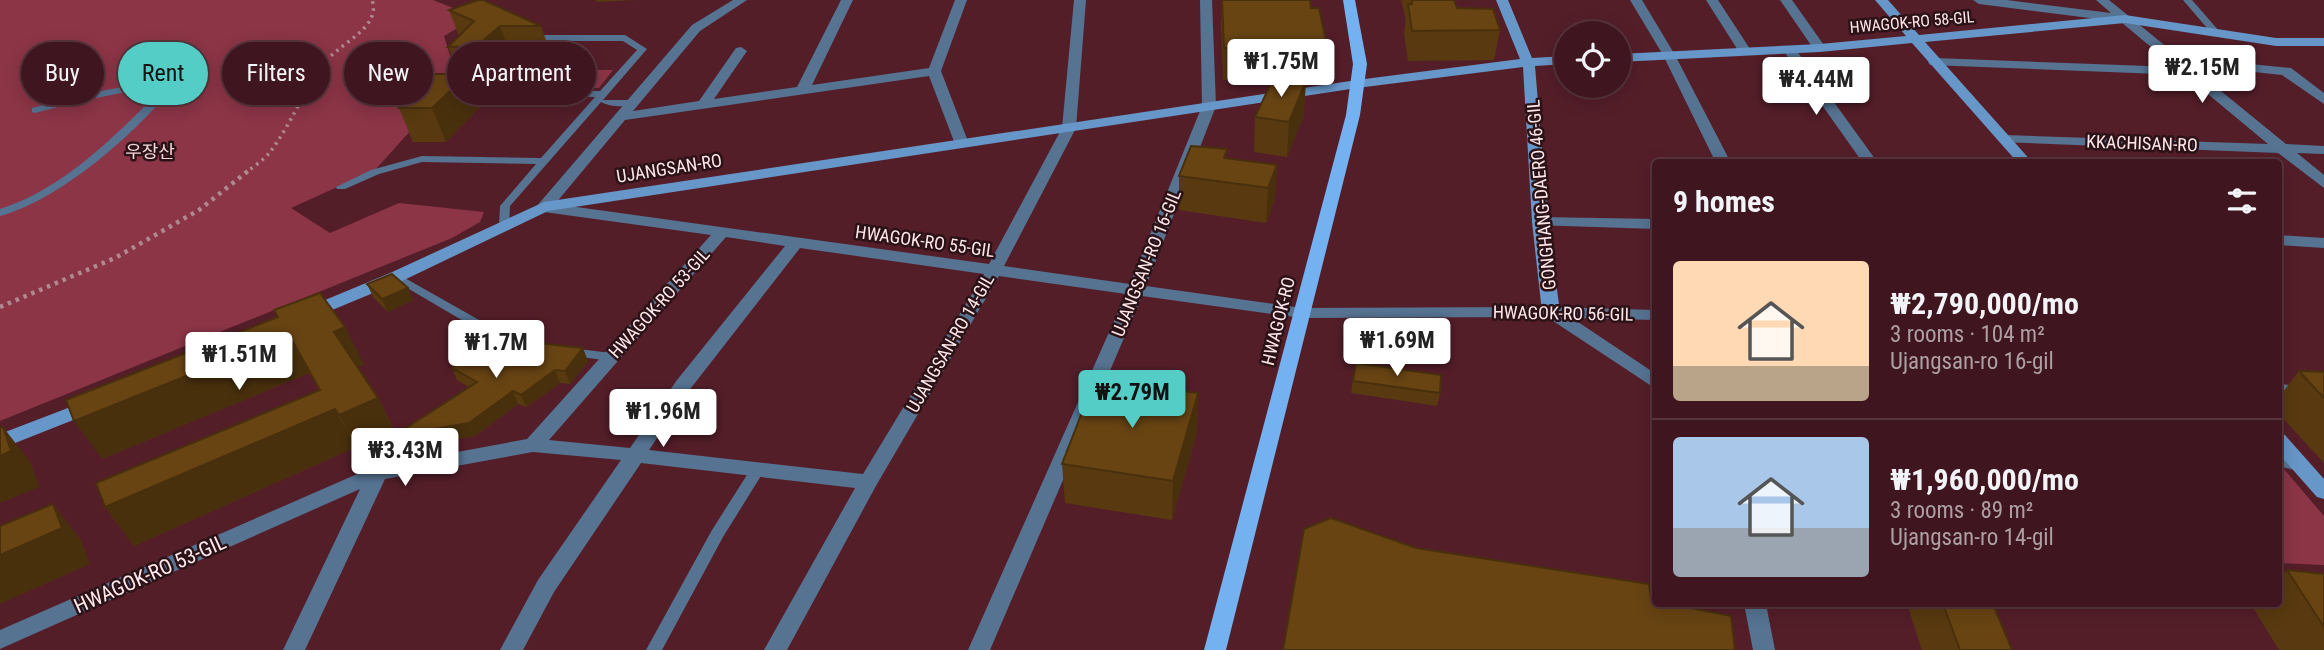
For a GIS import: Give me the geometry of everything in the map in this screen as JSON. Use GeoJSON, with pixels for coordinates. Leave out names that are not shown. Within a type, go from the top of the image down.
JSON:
{"type":"FeatureCollection","features":[{"type":"Feature","properties":{"kind":"main road","name":"HWAGOK-RO"},"geometry":{"type":"LineString","coordinates":[[1215,650],[1353,115],[1360,64],[1349,0]]}},
{"type":"Feature","properties":{"kind":"street"},"geometry":{"type":"LineString","coordinates":[[544,207],[696,28],[741,0]]}},
{"type":"Feature","properties":{"kind":"street"},"geometry":{"type":"LineString","coordinates":[[802,90],[847,0]]}},
{"type":"Feature","properties":{"kind":"street"},"geometry":{"type":"LineString","coordinates":[[961,0],[934,71],[962,144]]}},
{"type":"Feature","properties":{"kind":"street"},"geometry":{"type":"LineString","coordinates":[[1069,128],[1080,0]]}},
{"type":"Feature","properties":{"kind":"street"},"geometry":{"type":"LineString","coordinates":[[1206,0],[1209,106]]}},
{"type":"Feature","properties":{"kind":"street","name":"GONGHANG-DAERO 46-GIL"},"geometry":{"type":"LineString","coordinates":[[1502,0],[1531,71],[1540,222],[1551,312],[1652,380]]}},
{"type":"Feature","properties":{"kind":"street"},"geometry":{"type":"LineString","coordinates":[[1636,0],[1669,55],[1722,159]]}},
{"type":"Feature","properties":{"kind":"street"},"geometry":{"type":"LineString","coordinates":[[1712,0],[1745,52]]}},
{"type":"Feature","properties":{"kind":"street"},"geometry":{"type":"LineString","coordinates":[[1786,0],[1821,48]]}},
{"type":"Feature","properties":{"kind":"street"},"geometry":{"type":"LineString","coordinates":[[1881,0],[2022,159]]}},
{"type":"Feature","properties":{"kind":"street"},"geometry":{"type":"LineString","coordinates":[[1979,0],[2125,19]]}},
{"type":"Feature","properties":{"kind":"street"},"geometry":{"type":"LineString","coordinates":[[2102,0],[2324,183]]}},
{"type":"Feature","properties":{"kind":"street","name":"HWAGOK-RO 58-GIL"},"geometry":{"type":"LineString","coordinates":[[1631,57],[1821,48],[2125,19],[2276,41],[2324,42]]}},
{"type":"Feature","properties":{"kind":"street"},"geometry":{"type":"LineString","coordinates":[[1789,50],[1868,159]]}},
{"type":"Feature","properties":{"kind":"street"},"geometry":{"type":"LineString","coordinates":[[703,105],[741,51]]}},
{"type":"Feature","properties":{"kind":"street"},"geometry":{"type":"LineString","coordinates":[[2174,60],[2286,71],[2324,100]]}},
{"type":"Feature","properties":{"kind":"street"},"geometry":{"type":"LineString","coordinates":[[1357,84],[1554,61]]}},
{"type":"Feature","properties":{"kind":"street"},"geometry":{"type":"LineString","coordinates":[[1935,62],[2188,71]]}},
{"type":"Feature","properties":{"kind":"street"},"geometry":{"type":"LineString","coordinates":[[620,117],[934,71]]}},
{"type":"Feature","properties":{"kind":"street","name":"UJANGSAN-RO"},"geometry":{"type":"LineString","coordinates":[[289,322],[396,277],[544,207],[1357,84]]}},
{"type":"Feature","properties":{"kind":"street","name":"UJANGSAN-RO 16-GIL"},"geometry":{"type":"LineString","coordinates":[[979,650],[1136,290],[1209,106]]}},
{"type":"Feature","properties":{"kind":"street","name":"UJANGSAN-RO 14-GIL"},"geometry":{"type":"LineString","coordinates":[[775,650],[868,482],[994,270],[1069,128]]}},
{"type":"Feature","properties":{"kind":"street","name":"KKACHISAN-RO"},"geometry":{"type":"LineString","coordinates":[[2005,139],[2280,146],[2324,150]]}},
{"type":"Feature","properties":{"kind":"street","name":"HWAGOK-RO 55-GIL"},"geometry":{"type":"LineString","coordinates":[[544,207],[1302,313]]}},
{"type":"Feature","properties":{"kind":"street"},"geometry":{"type":"LineString","coordinates":[[1540,222],[1652,224]]}},
{"type":"Feature","properties":{"kind":"street","name":"HWAGOK-RO 53-GIL"},"geometry":{"type":"LineString","coordinates":[[0,640],[378,473],[533,445],[722,232]]}},
{"type":"Feature","properties":{"kind":"street"},"geometry":{"type":"LineString","coordinates":[[2282,240],[2324,243]]}},
{"type":"Feature","properties":{"kind":"street"},"geometry":{"type":"LineString","coordinates":[[511,650],[546,586],[684,384],[796,242]]}},
{"type":"Feature","properties":{"kind":"street","name":"HWAGOK-RO 56-GIL"},"geometry":{"type":"LineString","coordinates":[[1302,313],[1551,312],[1652,315]]}},
{"type":"Feature","properties":{"kind":"street"},"geometry":{"type":"LineString","coordinates":[[2282,390],[2324,394]]}},
{"type":"Feature","properties":{"kind":"street"},"geometry":{"type":"LineString","coordinates":[[0,442],[111,396]]}},
{"type":"Feature","properties":{"kind":"street"},"geometry":{"type":"LineString","coordinates":[[533,445],[636,453],[757,471],[868,482]]}},
{"type":"Feature","properties":{"kind":"street"},"geometry":{"type":"LineString","coordinates":[[2282,445],[2324,492]]}},
{"type":"Feature","properties":{"kind":"street"},"geometry":{"type":"LineString","coordinates":[[2282,460],[2299,464]]}},
{"type":"Feature","properties":{"kind":"street"},"geometry":{"type":"LineString","coordinates":[[294,650],[378,473]]}},
{"type":"Feature","properties":{"kind":"street"},"geometry":{"type":"LineString","coordinates":[[1756,607],[1764,650]]}},
{"type":"Feature","properties":{"kind":"lane"},"geometry":{"type":"LineString","coordinates":[[2187,0],[2216,33]]}},
{"type":"Feature","properties":{"kind":"lane"},"geometry":{"type":"LineString","coordinates":[[505,225],[505,206],[544,160],[604,98],[642,49],[625,38],[531,39],[522,35]]}},
{"type":"Feature","properties":{"kind":"lane"},"geometry":{"type":"LineString","coordinates":[[0,213],[14,211],[66,178],[120,137],[161,95],[154,84],[80,97],[35,110]]}},
{"type":"Feature","properties":{"kind":"lane"},"geometry":{"type":"LineString","coordinates":[[596,98],[632,103]]}},
{"type":"Feature","properties":{"kind":"lane"},"geometry":{"type":"LineString","coordinates":[[341,187],[375,172],[422,159],[544,160]]}},
{"type":"Feature","properties":{"kind":"lane"},"geometry":{"type":"LineString","coordinates":[[396,277],[515,346],[611,357]]}},
{"type":"Feature","properties":{"kind":"lane"},"geometry":{"type":"LineString","coordinates":[[654,650],[693,576],[757,471]]}},
{"type":"Feature","properties":{"kind":"path"},"geometry":{"type":"LineString","coordinates":[[0,307],[114,258],[199,210],[269,154],[318,72],[332,55],[367,26],[374,6],[372,0]]}},
{"type":"Feature","properties":{"kind":"green space","name":"우장산"},"geometry":{"type":"Polygon","coordinates":[[[0,0],[433,0],[476,17],[444,36],[447,69],[433,103],[433,42],[344,42],[344,105],[432,105],[375,170],[291,208],[330,233],[399,203],[484,212],[480,222],[452,238],[0,421],[0,0]]]}},
{"type":"Feature","properties":{"kind":"green space"},"geometry":{"type":"Polygon","coordinates":[[[596,70],[613,70],[599,88],[596,88],[596,70]]]}},
{"type":"Feature","properties":{"kind":"green space"},"geometry":{"type":"Polygon","coordinates":[[[2282,468],[2324,516],[2324,565],[2282,563],[2282,468]]]}},
{"type":"Feature","properties":{"kind":"building"},"geometry":{"type":"Polygon","coordinates":[[[483,0],[541,26],[500,26],[482,42],[453,42],[474,21],[449,10],[483,0]]]}},
{"type":"Feature","properties":{"kind":"building"},"geometry":{"type":"Polygon","coordinates":[[[1222,0],[1310,0],[1311,8],[1319,8],[1326,41],[1310,46],[1224,48],[1222,0]]]}},
{"type":"Feature","properties":{"kind":"building"},"geometry":{"type":"Polygon","coordinates":[[[1412,0],[1454,0],[1457,8],[1493,9],[1500,30],[1412,31],[1408,4],[1412,4],[1412,0]]]}},
{"type":"Feature","properties":{"kind":"building"},"geometry":{"type":"Polygon","coordinates":[[[447,74],[447,94],[432,108],[399,108],[402,105],[433,105],[433,75],[447,74]]]}},
{"type":"Feature","properties":{"kind":"building"},"geometry":{"type":"Polygon","coordinates":[[[1274,77],[1306,81],[1289,122],[1255,117],[1274,77]]]}},
{"type":"Feature","properties":{"kind":"building"},"geometry":{"type":"Polygon","coordinates":[[[1191,146],[1227,149],[1224,158],[1277,165],[1268,188],[1179,176],[1191,146]]]}},
{"type":"Feature","properties":{"kind":"building"},"geometry":{"type":"Polygon","coordinates":[[[392,274],[408,288],[382,299],[367,284],[392,274]]]}},
{"type":"Feature","properties":{"kind":"building"},"geometry":{"type":"Polygon","coordinates":[[[320,293],[345,327],[334,332],[378,398],[339,415],[335,409],[105,507],[96,483],[320,390],[289,335],[74,421],[66,400],[278,317],[274,310],[320,293]]]}},
{"type":"Feature","properties":{"kind":"building"},"geometry":{"type":"Polygon","coordinates":[[[499,336],[531,351],[538,343],[583,348],[565,371],[555,370],[521,395],[513,391],[469,423],[394,436],[477,382],[452,368],[499,336]]]}},
{"type":"Feature","properties":{"kind":"building"},"geometry":{"type":"Polygon","coordinates":[[[1356,363],[1441,375],[1440,393],[1353,381],[1356,363]]]}},
{"type":"Feature","properties":{"kind":"building"},"geometry":{"type":"Polygon","coordinates":[[[2299,371],[2324,372],[2324,398],[2299,371]]]}},
{"type":"Feature","properties":{"kind":"building"},"geometry":{"type":"Polygon","coordinates":[[[1095,379],[1198,393],[1173,481],[1062,464],[1095,379]]]}},
{"type":"Feature","properties":{"kind":"building"},"geometry":{"type":"Polygon","coordinates":[[[3,427],[11,451],[0,456],[0,428],[3,427]]]}},
{"type":"Feature","properties":{"kind":"building"},"geometry":{"type":"Polygon","coordinates":[[[53,504],[62,528],[0,555],[0,526],[53,504]]]}},
{"type":"Feature","properties":{"kind":"building"},"geometry":{"type":"Polygon","coordinates":[[[1331,518],[1416,548],[1649,584],[1652,607],[1686,607],[1731,616],[1735,650],[1283,650],[1304,529],[1331,518]]]}},
{"type":"Feature","properties":{"kind":"building"},"geometry":{"type":"Polygon","coordinates":[[[2287,570],[2324,574],[2324,627],[2287,570]]]}},
{"type":"Feature","properties":{"kind":"building"},"geometry":{"type":"Polygon","coordinates":[[[1944,607],[1994,607],[2012,650],[1960,650],[1944,607]]]}}]}
